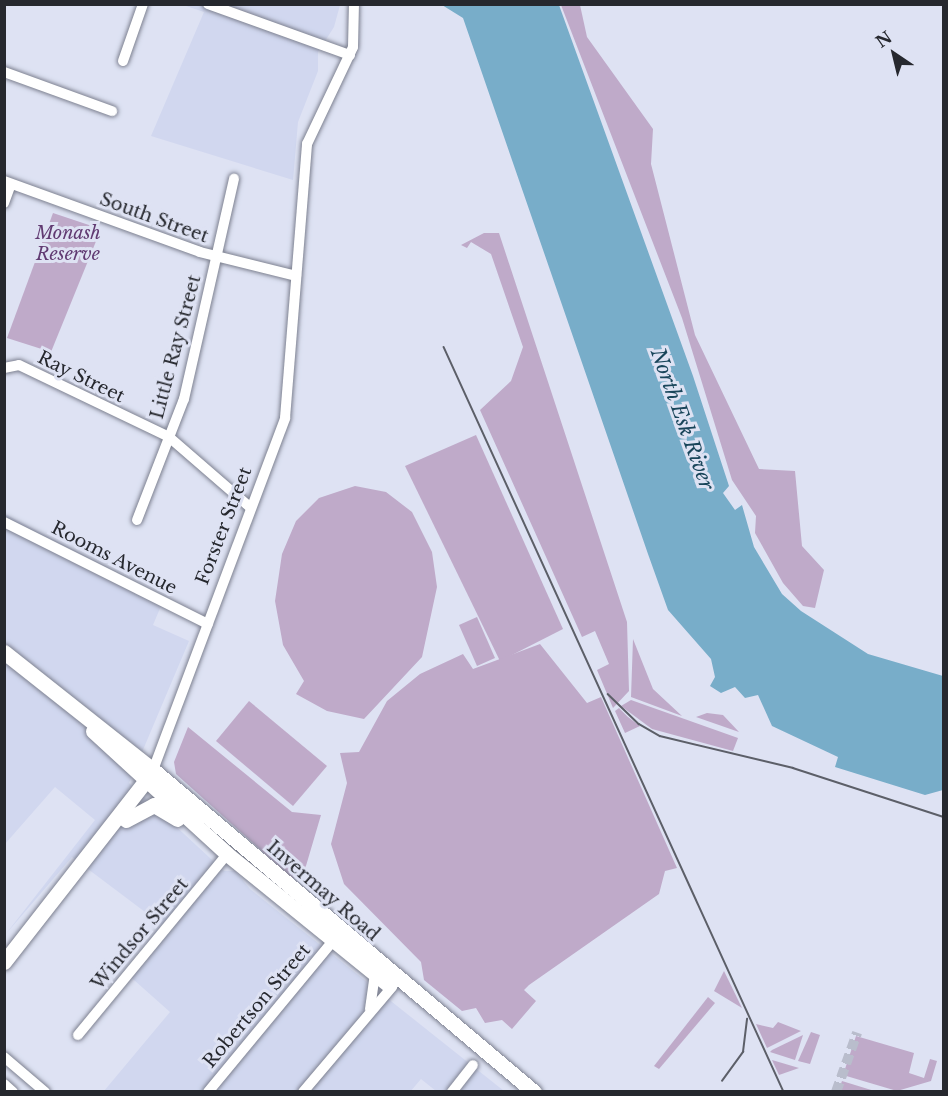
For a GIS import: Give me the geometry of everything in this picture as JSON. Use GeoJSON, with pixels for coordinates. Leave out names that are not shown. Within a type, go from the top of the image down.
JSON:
{"type":"FeatureCollection","features":[{"type":"Feature","properties":{"kind":"main road","name":"Invermay Road"},"geometry":{"type":"LineString","coordinates":[[4,652],[394,983],[518,1092]]}},
{"type":"Feature","properties":{"kind":"main road","name":"Invermay Road"},"geometry":{"type":"LineString","coordinates":[[150,776],[223,851],[332,942],[375,975],[394,983],[534,1092]]}},
{"type":"Feature","properties":{"kind":"main road","name":"Forster Street"},"geometry":{"type":"LineString","coordinates":[[4,962],[100,846],[150,776]]}},
{"type":"Feature","properties":{"kind":"main road"},"geometry":{"type":"LineString","coordinates":[[100,846],[134,812],[154,805],[223,851]]}},
{"type":"Feature","properties":{"kind":"main road"},"geometry":{"type":"LineString","coordinates":[[506,1068],[526,1092]]}},
{"type":"Feature","properties":{"kind":"street"},"geometry":{"type":"LineString","coordinates":[[123,61],[143,4]]}},
{"type":"Feature","properties":{"kind":"street"},"geometry":{"type":"LineString","coordinates":[[208,4],[350,55],[354,4]]}},
{"type":"Feature","properties":{"kind":"street","name":"Forster Street"},"geometry":{"type":"LineString","coordinates":[[150,776],[288,408],[307,144],[350,55]]}},
{"type":"Feature","properties":{"kind":"street"},"geometry":{"type":"LineString","coordinates":[[4,72],[112,111]]}},
{"type":"Feature","properties":{"kind":"street","name":"Little Ray Street"},"geometry":{"type":"LineString","coordinates":[[137,520],[184,399],[234,178]]}},
{"type":"Feature","properties":{"kind":"street"},"geometry":{"type":"LineString","coordinates":[[4,203],[8,182]]}},
{"type":"Feature","properties":{"kind":"street","name":"South Street"},"geometry":{"type":"LineString","coordinates":[[8,182],[217,257],[296,276]]}},
{"type":"Feature","properties":{"kind":"street","name":"Ray Street"},"geometry":{"type":"LineString","coordinates":[[7,366],[169,437],[251,508]]}},
{"type":"Feature","properties":{"kind":"street","name":"Rooms Avenue"},"geometry":{"type":"LineString","coordinates":[[4,522],[208,624]]}},
{"type":"Feature","properties":{"kind":"street","name":"Windsor Street"},"geometry":{"type":"LineString","coordinates":[[78,1035],[223,851]]}},
{"type":"Feature","properties":{"kind":"street","name":"Robertson Street"},"geometry":{"type":"LineString","coordinates":[[208,1092],[332,942]]}},
{"type":"Feature","properties":{"kind":"street"},"geometry":{"type":"LineString","coordinates":[[370,1009],[375,975]]}},
{"type":"Feature","properties":{"kind":"street"},"geometry":{"type":"LineString","coordinates":[[303,1092],[394,983]]}},
{"type":"Feature","properties":{"kind":"street"},"geometry":{"type":"LineString","coordinates":[[4,1057],[45,1092]]}},
{"type":"Feature","properties":{"kind":"street"},"geometry":{"type":"LineString","coordinates":[[452,1092],[473,1065]]}},
{"type":"Feature","properties":{"kind":"street"},"geometry":{"type":"LineString","coordinates":[[4,1084],[13,1092]]}},
{"type":"Feature","properties":{"kind":"shaded area"},"geometry":{"type":"Polygon","coordinates":[[[183,5],[340,5],[334,27],[318,52],[318,71],[298,122],[293,180],[151,136],[204,12],[183,5]]]}},
{"type":"Feature","properties":{"kind":"shaded area"},"geometry":{"type":"Polygon","coordinates":[[[5,514],[157,593],[161,606],[153,625],[189,641],[129,783],[224,871],[235,871],[250,889],[504,1091],[436,1091],[421,1079],[410,1092],[104,1091],[170,1012],[125,972],[161,924],[72,857],[5,935],[95,820],[55,787],[5,844],[5,514]]]}},
{"type":"Feature","properties":{"kind":"green space"},"geometry":{"type":"Polygon","coordinates":[[[561,5],[580,5],[587,37],[653,129],[651,164],[695,335],[759,469],[795,471],[802,546],[824,570],[815,608],[803,606],[783,583],[755,533],[756,516],[732,480],[682,318],[561,5]]]}},
{"type":"Feature","properties":{"kind":"green space","name":"Monash Reserve"},"geometry":{"type":"Polygon","coordinates":[[[53,213],[101,229],[51,352],[7,338],[53,213]]]}},
{"type":"Feature","properties":{"kind":"green space"},"geometry":{"type":"Polygon","coordinates":[[[484,233],[499,233],[627,622],[629,691],[613,708],[597,670],[609,664],[595,631],[582,637],[480,410],[511,381],[523,347],[491,254],[471,242],[467,248],[461,245],[484,233]]]}},
{"type":"Feature","properties":{"kind":"green space"},"geometry":{"type":"Polygon","coordinates":[[[476,435],[563,629],[500,661],[405,466],[476,435]]]}},
{"type":"Feature","properties":{"kind":"green space"},"geometry":{"type":"Polygon","coordinates":[[[355,486],[386,492],[412,512],[432,552],[437,587],[422,657],[364,719],[327,711],[296,694],[304,681],[283,645],[275,601],[282,554],[296,521],[319,498],[355,486]]]}},
{"type":"Feature","properties":{"kind":"green space"},"geometry":{"type":"Polygon","coordinates":[[[477,617],[495,658],[477,666],[459,625],[477,617]]]}},
{"type":"Feature","properties":{"kind":"green space"},"geometry":{"type":"Polygon","coordinates":[[[633,639],[653,689],[682,716],[631,697],[633,639]]]}},
{"type":"Feature","properties":{"kind":"green space"},"geometry":{"type":"Polygon","coordinates":[[[540,644],[587,703],[601,697],[677,868],[665,871],[659,894],[529,985],[524,990],[536,1001],[512,1029],[502,1020],[485,1023],[476,1008],[462,1011],[424,980],[421,962],[344,884],[331,844],[347,783],[340,753],[359,752],[387,701],[420,674],[463,654],[473,669],[540,644]]]}},
{"type":"Feature","properties":{"kind":"green space"},"geometry":{"type":"Polygon","coordinates":[[[631,700],[738,738],[733,751],[652,729],[621,706],[631,700]]]}},
{"type":"Feature","properties":{"kind":"green space"},"geometry":{"type":"Polygon","coordinates":[[[249,701],[327,766],[293,806],[216,741],[249,701]]]}},
{"type":"Feature","properties":{"kind":"green space"},"geometry":{"type":"Polygon","coordinates":[[[619,708],[640,726],[625,733],[615,711],[619,708]]]}},
{"type":"Feature","properties":{"kind":"green space"},"geometry":{"type":"Polygon","coordinates":[[[707,713],[723,715],[739,732],[696,717],[707,713]]]}},
{"type":"Feature","properties":{"kind":"green space"},"geometry":{"type":"Polygon","coordinates":[[[188,727],[292,812],[321,815],[303,876],[292,878],[176,774],[174,762],[188,727]]]}},
{"type":"Feature","properties":{"kind":"green space"},"geometry":{"type":"Polygon","coordinates":[[[724,971],[742,1008],[714,991],[724,971]]]}},
{"type":"Feature","properties":{"kind":"green space"},"geometry":{"type":"Polygon","coordinates":[[[708,997],[715,1003],[659,1069],[654,1066],[708,997]]]}},
{"type":"Feature","properties":{"kind":"green space"},"geometry":{"type":"Polygon","coordinates":[[[778,1022],[801,1031],[767,1048],[756,1024],[773,1028],[778,1022]]]}},
{"type":"Feature","properties":{"kind":"green space"},"geometry":{"type":"Polygon","coordinates":[[[811,1032],[820,1035],[810,1064],[798,1061],[811,1032]]]}},
{"type":"Feature","properties":{"kind":"green space"},"geometry":{"type":"Polygon","coordinates":[[[803,1035],[795,1060],[770,1052],[772,1050],[803,1035]]]}},
{"type":"Feature","properties":{"kind":"green space"},"geometry":{"type":"Polygon","coordinates":[[[856,1036],[914,1053],[909,1073],[924,1078],[930,1059],[937,1061],[931,1081],[897,1091],[843,1075],[856,1036]]]}},
{"type":"Feature","properties":{"kind":"green space"},"geometry":{"type":"Polygon","coordinates":[[[772,1060],[799,1068],[779,1075],[772,1060]]]}},
{"type":"Feature","properties":{"kind":"green space"},"geometry":{"type":"Polygon","coordinates":[[[842,1081],[868,1089],[875,1091],[838,1091],[842,1081]]]}},
{"type":"Feature","properties":{"kind":"water","name":"North Esk River"},"geometry":{"type":"Polygon","coordinates":[[[442,5],[559,5],[693,376],[729,486],[723,493],[735,510],[742,505],[754,547],[782,594],[801,611],[868,654],[943,676],[943,790],[925,795],[835,767],[838,757],[772,726],[758,695],[745,698],[735,687],[721,693],[710,686],[715,677],[711,659],[668,610],[463,18],[442,5]]]}},
{"type":"Feature","properties":{"kind":"tunnel"},"geometry":{"type":"LineString","coordinates":[[836,1092],[857,1033]]}},
{"type":"Feature","properties":{"kind":"tram line"},"geometry":{"type":"LineString","coordinates":[[444,347],[784,1092]]}},
{"type":"Feature","properties":{"kind":"tram line"},"geometry":{"type":"LineString","coordinates":[[608,694],[639,724],[660,736],[793,768],[944,817]]}},
{"type":"Feature","properties":{"kind":"tram line"},"geometry":{"type":"LineString","coordinates":[[722,1081],[743,1052],[747,1019]]}}]}
